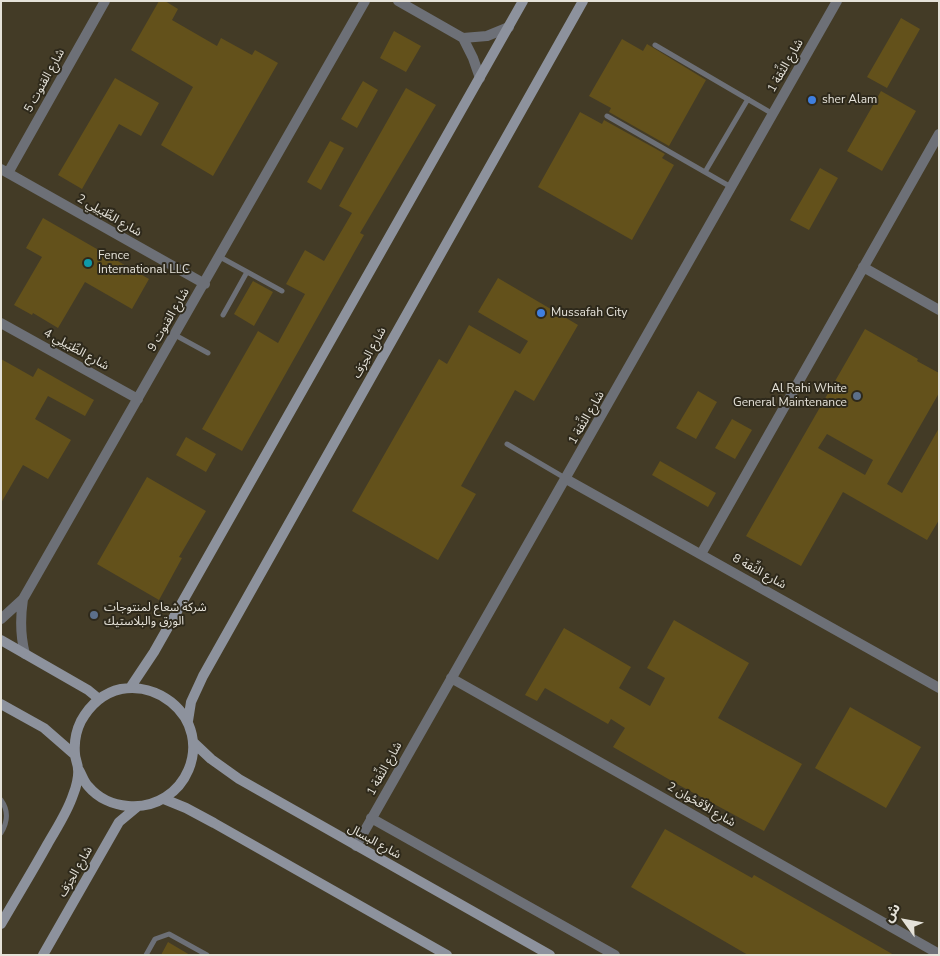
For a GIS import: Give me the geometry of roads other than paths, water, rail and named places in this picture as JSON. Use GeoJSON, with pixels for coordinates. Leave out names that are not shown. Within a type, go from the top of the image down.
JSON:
{"type":"FeatureCollection","features":[{"type":"Feature","properties":{"kind":"street","name":"شارع القنوت 5"},"geometry":{"type":"LineString","coordinates":[[5,171],[105,1]]}},
{"type":"Feature","properties":{"kind":"street","name":"شارع القنوت 9"},"geometry":{"type":"LineString","coordinates":[[1,619],[23,599],[365,1]]}},
{"type":"Feature","properties":{"kind":"street"},"geometry":{"type":"LineString","coordinates":[[398,1],[463,38],[480,78]]}},
{"type":"Feature","properties":{"kind":"street"},"geometry":{"type":"LineString","coordinates":[[130,688],[154,652],[523,1]]}},
{"type":"Feature","properties":{"kind":"street","name":"شارع الحِرَف"},"geometry":{"type":"LineString","coordinates":[[188,721],[191,702],[203,676],[583,1]]}},
{"type":"Feature","properties":{"kind":"street","name":"شارع الثِّقة 1"},"geometry":{"type":"LineString","coordinates":[[356,846],[837,1]]}},
{"type":"Feature","properties":{"kind":"street"},"geometry":{"type":"LineString","coordinates":[[463,38],[487,36],[509,27]]}},
{"type":"Feature","properties":{"kind":"street"},"geometry":{"type":"LineString","coordinates":[[701,554],[939,134]]}},
{"type":"Feature","properties":{"kind":"street","name":"شارع الطِّبَيلِي 2"},"geometry":{"type":"LineString","coordinates":[[5,171],[204,284]]}},
{"type":"Feature","properties":{"kind":"street"},"geometry":{"type":"LineString","coordinates":[[863,267],[939,310]]}},
{"type":"Feature","properties":{"kind":"street","name":"شارع الطِّبَيلِي 4"},"geometry":{"type":"LineString","coordinates":[[1,323],[138,400]]}},
{"type":"Feature","properties":{"kind":"street","name":"شارع الثِّقة 8"},"geometry":{"type":"LineString","coordinates":[[566,479],[939,688]]}},
{"type":"Feature","properties":{"kind":"street","name":"شارع القنوت 9"},"geometry":{"type":"LineString","coordinates":[[23,599],[20,638],[25,654]]}},
{"type":"Feature","properties":{"kind":"street"},"geometry":{"type":"LineString","coordinates":[[1,640],[88,690],[99,699]]}},
{"type":"Feature","properties":{"kind":"street","name":"شارع الأقحُوان 2"},"geometry":{"type":"LineString","coordinates":[[451,678],[939,954]]}},
{"type":"Feature","properties":{"kind":"street"},"geometry":{"type":"LineString","coordinates":[[130,688],[148,689],[164,696],[178,707],[188,721],[193,742],[193,755],[189,768],[175,791],[164,799],[138,807],[119,805],[102,798],[88,786],[79,770],[75,754],[75,739],[80,724],[88,710],[99,699],[109,694],[130,688]]}},
{"type":"Feature","properties":{"kind":"street"},"geometry":{"type":"LineString","coordinates":[[1,704],[44,728],[75,754]]}},
{"type":"Feature","properties":{"kind":"street","name":"شارع البسال"},"geometry":{"type":"LineString","coordinates":[[193,742],[211,759],[239,779],[550,955]]}},
{"type":"Feature","properties":{"kind":"street"},"geometry":{"type":"LineString","coordinates":[[1,924],[63,817],[74,794],[79,770]]}},
{"type":"Feature","properties":{"kind":"street"},"geometry":{"type":"LineString","coordinates":[[164,799],[214,822],[447,955]]}},
{"type":"Feature","properties":{"kind":"street","name":"شارع الحِرَف"},"geometry":{"type":"LineString","coordinates":[[43,955],[119,822],[138,807]]}},
{"type":"Feature","properties":{"kind":"street"},"geometry":{"type":"LineString","coordinates":[[372,818],[614,955]]}},
{"type":"Feature","properties":{"kind":"lane"},"geometry":{"type":"LineString","coordinates":[[655,45],[773,114]]}},
{"type":"Feature","properties":{"kind":"lane"},"geometry":{"type":"LineString","coordinates":[[705,172],[748,99]]}},
{"type":"Feature","properties":{"kind":"lane"},"geometry":{"type":"LineString","coordinates":[[607,116],[732,188]]}},
{"type":"Feature","properties":{"kind":"lane"},"geometry":{"type":"LineString","coordinates":[[220,257],[282,291]]}},
{"type":"Feature","properties":{"kind":"lane"},"geometry":{"type":"LineString","coordinates":[[223,314],[247,272]]}},
{"type":"Feature","properties":{"kind":"lane"},"geometry":{"type":"LineString","coordinates":[[175,335],[208,353]]}},
{"type":"Feature","properties":{"kind":"lane"},"geometry":{"type":"LineString","coordinates":[[508,444],[566,479]]}},
{"type":"Feature","properties":{"kind":"lane"},"geometry":{"type":"LineString","coordinates":[[1,800],[7,814],[6,824],[1,833]]}},
{"type":"Feature","properties":{"kind":"lane"},"geometry":{"type":"LineString","coordinates":[[146,955],[155,939],[169,934],[206,955]]}},
{"type":"Feature","properties":{"kind":"place","name":"sher Alam"},"geometry":{"type":"Point","coordinates":[812,100]}},
{"type":"Feature","properties":{"kind":"place","name":"Fence International LLC"},"geometry":{"type":"Point","coordinates":[88,263]}},
{"type":"Feature","properties":{"kind":"place","name":"Mussafah City"},"geometry":{"type":"Point","coordinates":[541,313]}},
{"type":"Feature","properties":{"kind":"place","name":"Al Rahi White General Maintenance"},"geometry":{"type":"Point","coordinates":[857,396]}},
{"type":"Feature","properties":{"kind":"place","name":"شركة شعاع لمنتوجات الورق والبلاستيك"},"geometry":{"type":"Point","coordinates":[94,615]}}]}
